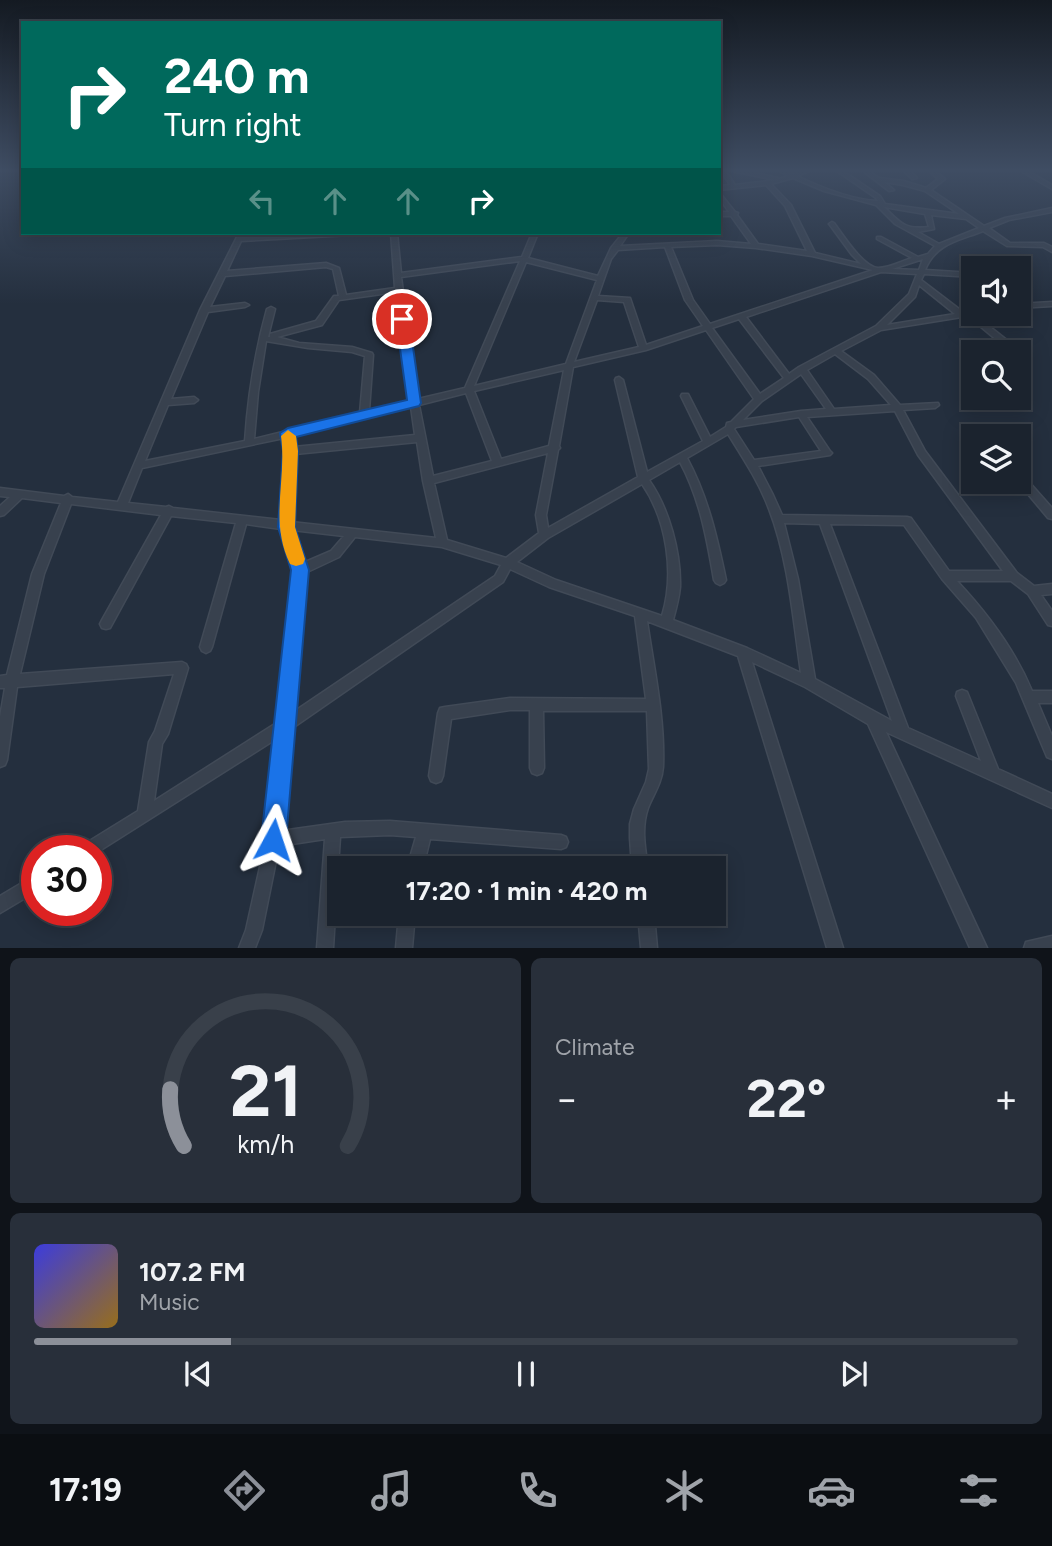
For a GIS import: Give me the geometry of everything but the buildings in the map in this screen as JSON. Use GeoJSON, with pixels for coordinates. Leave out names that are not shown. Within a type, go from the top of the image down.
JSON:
{"type":"FeatureCollection","features":[{"type":"Feature","properties":{"kind":"street"},"geometry":{"type":"LineString","coordinates":[[737,215],[756,246]]}},
{"type":"Feature","properties":{"kind":"street"},"geometry":{"type":"LineString","coordinates":[[793,215],[812,254]]}},
{"type":"Feature","properties":{"kind":"street"},"geometry":{"type":"LineString","coordinates":[[890,215],[897,223],[939,246]]}},
{"type":"Feature","properties":{"kind":"street"},"geometry":{"type":"LineString","coordinates":[[929,215],[932,228]]}},
{"type":"Feature","properties":{"kind":"street"},"geometry":{"type":"LineString","coordinates":[[946,215],[968,218]]}},
{"type":"Feature","properties":{"kind":"street"},"geometry":{"type":"LineString","coordinates":[[964,215],[1009,245],[1044,245],[1052,255]]}},
{"type":"Feature","properties":{"kind":"street"},"geometry":{"type":"LineString","coordinates":[[112,835],[286,723],[499,579],[508,563],[544,535],[708,442],[759,399],[802,369],[879,328],[912,295],[926,260],[939,246],[1007,219],[1026,215]]}},
{"type":"Feature","properties":{"kind":"street"},"geometry":{"type":"LineString","coordinates":[[832,224],[854,254],[876,269]]}},
{"type":"Feature","properties":{"kind":"street"},"geometry":{"type":"LineString","coordinates":[[911,231],[932,228],[952,241]]}},
{"type":"Feature","properties":{"kind":"street"},"geometry":{"type":"LineString","coordinates":[[122,505],[204,310],[241,236],[277,235]]}},
{"type":"Feature","properties":{"kind":"street"},"geometry":{"type":"LineString","coordinates":[[394,235],[414,403],[442,543]]}},
{"type":"Feature","properties":{"kind":"street"},"geometry":{"type":"LineString","coordinates":[[498,463],[469,389],[534,235]]}},
{"type":"Feature","properties":{"kind":"street"},"geometry":{"type":"LineString","coordinates":[[544,535],[541,515],[569,366],[614,248],[624,235]]}},
{"type":"Feature","properties":{"kind":"street"},"geometry":{"type":"LineString","coordinates":[[879,238],[916,258]]}},
{"type":"Feature","properties":{"kind":"street"},"geometry":{"type":"LineString","coordinates":[[614,248],[717,243],[756,246],[812,254],[920,277],[961,275]]}},
{"type":"Feature","properties":{"kind":"street"},"geometry":{"type":"LineString","coordinates":[[668,247],[689,300],[759,399]]}},
{"type":"Feature","properties":{"kind":"street"},"geometry":{"type":"LineString","coordinates":[[141,465],[249,443],[364,413],[643,348],[743,317],[876,269],[932,255]]}},
{"type":"Feature","properties":{"kind":"street"},"geometry":{"type":"LineString","coordinates":[[397,275],[522,260],[601,279]]}},
{"type":"Feature","properties":{"kind":"street"},"geometry":{"type":"LineString","coordinates":[[221,274],[326,265],[336,268],[343,298]]}},
{"type":"Feature","properties":{"kind":"street"},"geometry":{"type":"LineString","coordinates":[[920,277],[960,314]]}},
{"type":"Feature","properties":{"kind":"street"},"geometry":{"type":"LineString","coordinates":[[262,339],[318,323],[333,301],[359,294],[400,289]]}},
{"type":"Feature","properties":{"kind":"street"},"geometry":{"type":"LineString","coordinates":[[359,294],[359,306]]}},
{"type":"Feature","properties":{"kind":"street"},"geometry":{"type":"LineString","coordinates":[[594,298],[627,300],[643,348]]}},
{"type":"Feature","properties":{"kind":"street"},"geometry":{"type":"LineString","coordinates":[[1031,305],[1052,304]]}},
{"type":"Feature","properties":{"kind":"street"},"geometry":{"type":"LineString","coordinates":[[204,310],[245,305]]}},
{"type":"Feature","properties":{"kind":"street"},"geometry":{"type":"LineString","coordinates":[[249,443],[250,406],[262,339],[271,309]]}},
{"type":"Feature","properties":{"kind":"street"},"geometry":{"type":"LineString","coordinates":[[879,328],[960,314]]}},
{"type":"Feature","properties":{"kind":"street"},"geometry":{"type":"LineString","coordinates":[[743,317],[789,379]]}},
{"type":"Feature","properties":{"kind":"street"},"geometry":{"type":"LineString","coordinates":[[987,326],[1003,340]]}},
{"type":"Feature","properties":{"kind":"street"},"geometry":{"type":"LineString","coordinates":[[262,339],[279,338],[296,345],[352,348],[369,355],[364,413]]}},
{"type":"Feature","properties":{"kind":"street"},"geometry":{"type":"LineString","coordinates":[[837,352],[871,377],[898,408],[921,453],[1013,576],[1032,591],[1052,621]]}},
{"type":"Feature","properties":{"kind":"street"},"geometry":{"type":"LineString","coordinates":[[802,369],[832,412]]}},
{"type":"Feature","properties":{"kind":"street"},"geometry":{"type":"LineString","coordinates":[[619,380],[644,480],[651,488],[658,508],[674,582],[666,623]]}},
{"type":"Feature","properties":{"kind":"street"},"geometry":{"type":"LineString","coordinates":[[685,396],[708,442]]}},
{"type":"Feature","properties":{"kind":"street"},"geometry":{"type":"LineString","coordinates":[[167,402],[194,400]]}},
{"type":"Feature","properties":{"kind":"street"},"geometry":{"type":"LineString","coordinates":[[729,427],[802,414],[935,405]]}},
{"type":"Feature","properties":{"kind":"street"},"geometry":{"type":"LineString","coordinates":[[751,464],[827,453],[802,414]]}},
{"type":"Feature","properties":{"kind":"street"},"geometry":{"type":"LineString","coordinates":[[729,427],[778,519],[809,683]]}},
{"type":"Feature","properties":{"kind":"street"},"geometry":{"type":"LineString","coordinates":[[247,947],[257,919],[273,840],[300,570],[286,527],[290,451],[288,433]]}},
{"type":"Feature","properties":{"kind":"street"},"geometry":{"type":"LineString","coordinates":[[290,451],[420,438]]}},
{"type":"Feature","properties":{"kind":"street"},"geometry":{"type":"LineString","coordinates":[[428,481],[555,448]]}},
{"type":"Feature","properties":{"kind":"street"},"geometry":{"type":"LineString","coordinates":[[682,458],[694,478],[705,506],[720,580]]}},
{"type":"Feature","properties":{"kind":"street"},"geometry":{"type":"LineString","coordinates":[[0,492],[442,543],[508,563],[553,584],[743,652],[809,683],[873,719],[1052,801]]}},
{"type":"Feature","properties":{"kind":"street"},"geometry":{"type":"LineString","coordinates":[[1031,492],[1052,516]]}},
{"type":"Feature","properties":{"kind":"street"},"geometry":{"type":"LineString","coordinates":[[0,512],[20,494]]}},
{"type":"Feature","properties":{"kind":"street"},"geometry":{"type":"LineString","coordinates":[[0,760],[6,682],[38,574],[68,498]]}},
{"type":"Feature","properties":{"kind":"street"},"geometry":{"type":"LineString","coordinates":[[106,624],[169,510]]}},
{"type":"Feature","properties":{"kind":"street"},"geometry":{"type":"LineString","coordinates":[[778,519],[907,521],[946,576],[980,614],[1021,679],[1052,752]]}},
{"type":"Feature","properties":{"kind":"street"},"geometry":{"type":"LineString","coordinates":[[206,647],[242,520]]}},
{"type":"Feature","properties":{"kind":"street"},"geometry":{"type":"LineString","coordinates":[[824,521],[904,733]]}},
{"type":"Feature","properties":{"kind":"street"},"geometry":{"type":"LineString","coordinates":[[300,570],[335,554],[353,532]]}},
{"type":"Feature","properties":{"kind":"street"},"geometry":{"type":"LineString","coordinates":[[946,576],[1013,576]]}},
{"type":"Feature","properties":{"kind":"street"},"geometry":{"type":"LineString","coordinates":[[1032,591],[1052,589]]}},
{"type":"Feature","properties":{"kind":"street"},"geometry":{"type":"LineString","coordinates":[[639,856],[636,830],[642,808],[654,783],[656,770],[653,705],[640,613]]}},
{"type":"Feature","properties":{"kind":"street"},"geometry":{"type":"LineString","coordinates":[[743,652],[835,947]]}},
{"type":"Feature","properties":{"kind":"street"},"geometry":{"type":"LineString","coordinates":[[6,682],[182,668],[162,734],[156,742],[144,816]]}},
{"type":"Feature","properties":{"kind":"street"},"geometry":{"type":"LineString","coordinates":[[962,696],[993,774]]}},
{"type":"Feature","properties":{"kind":"street"},"geometry":{"type":"LineString","coordinates":[[1028,697],[1052,697]]}},
{"type":"Feature","properties":{"kind":"street"},"geometry":{"type":"LineString","coordinates":[[436,776],[445,713],[510,704],[653,705]]}},
{"type":"Feature","properties":{"kind":"street"},"geometry":{"type":"LineString","coordinates":[[536,704],[537,768]]}},
{"type":"Feature","properties":{"kind":"street"},"geometry":{"type":"LineString","coordinates":[[873,719],[979,947]]}},
{"type":"Feature","properties":{"kind":"street"},"geometry":{"type":"LineString","coordinates":[[273,840],[390,828],[561,842]]}},
{"type":"Feature","properties":{"kind":"street"},"geometry":{"type":"LineString","coordinates":[[418,856],[425,830]]}},
{"type":"Feature","properties":{"kind":"street"},"geometry":{"type":"LineString","coordinates":[[325,947],[332,832]]}},
{"type":"Feature","properties":{"kind":"street"},"geometry":{"type":"LineString","coordinates":[[0,905],[21,892]]}},
{"type":"Feature","properties":{"kind":"street"},"geometry":{"type":"LineString","coordinates":[[404,947],[406,926]]}},
{"type":"Feature","properties":{"kind":"street"},"geometry":{"type":"LineString","coordinates":[[647,926],[649,947]]}},
{"type":"Feature","properties":{"kind":"street"},"geometry":{"type":"LineString","coordinates":[[1032,947],[1052,944]]}},
{"type":"Feature","properties":{"kind":"slow traffic"},"geometry":{"type":"LineString","coordinates":[[288,436],[290,451],[286,527],[296,559]]}},
{"type":"Feature","properties":{"kind":"route"},"geometry":{"type":"LineString","coordinates":[[273,840],[300,570],[286,527],[290,451],[288,433],[414,403],[402,319]]}}]}
